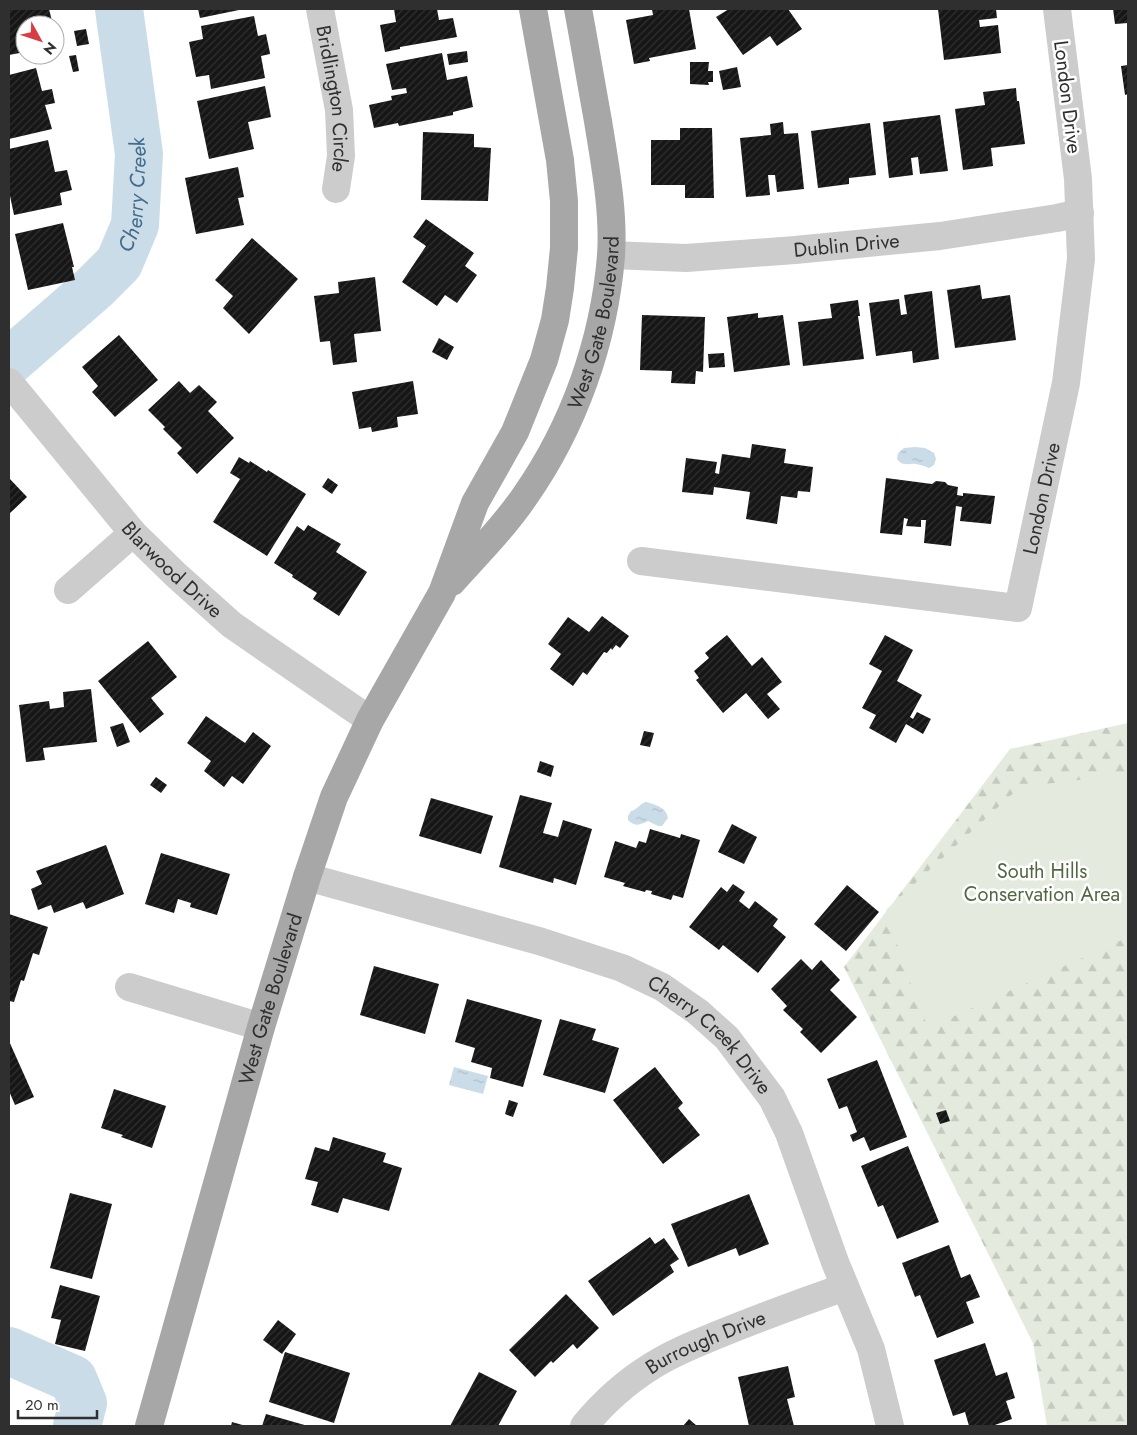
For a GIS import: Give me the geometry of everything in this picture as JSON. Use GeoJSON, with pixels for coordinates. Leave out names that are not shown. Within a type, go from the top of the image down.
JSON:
{"type":"FeatureCollection","features":[{"type":"Feature","properties":{"kind":"main road","name":"West Gate Boulevard"},"geometry":{"type":"LineString","coordinates":[[150,1426],[261,1027],[307,876],[334,797],[370,720],[442,593],[475,503],[515,432],[532,392],[553,328],[564,248],[564,201],[560,160],[533,9]]}},
{"type":"Feature","properties":{"kind":"main road","name":"West Gate Boulevard"},"geometry":{"type":"LineString","coordinates":[[442,593],[525,497],[560,439],[583,385],[601,326],[611,255],[610,214],[606,169],[578,9]]}},
{"type":"Feature","properties":{"kind":"street","name":"Bridlington Circle"},"geometry":{"type":"LineString","coordinates":[[320,9],[339,110],[341,156],[336,189]]}},
{"type":"Feature","properties":{"kind":"street","name":"London Drive"},"geometry":{"type":"LineString","coordinates":[[641,561],[1018,608],[1066,383],[1081,259],[1078,179],[1057,9]]}},
{"type":"Feature","properties":{"kind":"street","name":"Dublin Drive"},"geometry":{"type":"LineString","coordinates":[[611,255],[686,258],[795,250],[940,236],[1080,213]]}},
{"type":"Feature","properties":{"kind":"street","name":"Blarwood Drive"},"geometry":{"type":"LineString","coordinates":[[11,386],[133,533],[176,575],[232,625],[370,720]]}},
{"type":"Feature","properties":{"kind":"street"},"geometry":{"type":"LineString","coordinates":[[68,590],[133,533]]}},
{"type":"Feature","properties":{"kind":"street","name":"Cherry Creek Drive"},"geometry":{"type":"LineString","coordinates":[[307,876],[539,941],[622,968],[662,987],[698,1012],[727,1038],[772,1098],[789,1133],[845,1287],[871,1349],[890,1426]]}},
{"type":"Feature","properties":{"kind":"street"},"geometry":{"type":"LineString","coordinates":[[129,987],[261,1027]]}},
{"type":"Feature","properties":{"kind":"street","name":"Burrough Drive"},"geometry":{"type":"LineString","coordinates":[[584,1426],[594,1413],[621,1388],[652,1366],[731,1329],[845,1287]]}},
{"type":"Feature","properties":{"kind":"green space"},"geometry":{"type":"Polygon","coordinates":[[[1128,723],[1128,1426],[1047,1426],[1033,1343],[844,967],[1010,749],[1128,723]]]}},
{"type":"Feature","properties":{"kind":"green space","name":"South Hills Conservation Area"},"geometry":{"type":"Polygon","coordinates":[[[1128,774],[1128,937],[928,1028],[905,968],[886,910],[1020,787],[1128,774]]]}},
{"type":"Feature","properties":{"kind":"water"},"geometry":{"type":"Polygon","coordinates":[[[904,448],[925,448],[934,453],[936,459],[934,465],[929,468],[916,464],[904,464],[897,459],[898,453],[904,448]]]}},
{"type":"Feature","properties":{"kind":"water"},"geometry":{"type":"Polygon","coordinates":[[[646,802],[660,807],[667,814],[668,818],[662,826],[648,821],[635,824],[628,820],[631,811],[646,802]]]}},
{"type":"Feature","properties":{"kind":"water"},"geometry":{"type":"Polygon","coordinates":[[[454,1067],[488,1076],[483,1094],[449,1085],[454,1067]]]}},
{"type":"Feature","properties":{"kind":"building"},"geometry":{"type":"Polygon","coordinates":[[[9,9],[49,9],[50,15],[15,15],[15,54],[9,55],[9,9]]]}},
{"type":"Feature","properties":{"kind":"building"},"geometry":{"type":"Polygon","coordinates":[[[198,9],[239,9],[239,10],[200,18],[198,9]]]}},
{"type":"Feature","properties":{"kind":"building"},"geometry":{"type":"Polygon","coordinates":[[[394,9],[437,9],[439,20],[453,18],[457,37],[400,47],[400,49],[385,52],[380,25],[396,22],[394,9]]]}},
{"type":"Feature","properties":{"kind":"building"},"geometry":{"type":"Polygon","coordinates":[[[652,9],[689,9],[696,49],[649,58],[650,61],[634,64],[626,20],[653,15],[652,9]]]}},
{"type":"Feature","properties":{"kind":"building"},"geometry":{"type":"Polygon","coordinates":[[[729,9],[788,9],[802,29],[777,46],[770,36],[743,55],[716,17],[729,9]]]}},
{"type":"Feature","properties":{"kind":"building"},"geometry":{"type":"Polygon","coordinates":[[[938,9],[996,9],[997,18],[979,20],[980,27],[998,25],[1001,53],[944,60],[938,9]]]}},
{"type":"Feature","properties":{"kind":"building"},"geometry":{"type":"Polygon","coordinates":[[[1113,9],[1128,9],[1128,23],[1115,24],[1113,9]]]}},
{"type":"Feature","properties":{"kind":"building"},"geometry":{"type":"Polygon","coordinates":[[[254,16],[258,36],[266,34],[270,53],[261,56],[265,78],[211,89],[209,75],[196,77],[189,42],[203,39],[201,26],[254,16]]]}},
{"type":"Feature","properties":{"kind":"building"},"geometry":{"type":"Polygon","coordinates":[[[86,29],[89,44],[77,46],[74,31],[86,29]]]}},
{"type":"Feature","properties":{"kind":"building"},"geometry":{"type":"Polygon","coordinates":[[[467,51],[468,62],[449,65],[447,54],[467,51]]]}},
{"type":"Feature","properties":{"kind":"building"},"geometry":{"type":"Polygon","coordinates":[[[442,53],[447,80],[467,76],[473,107],[453,112],[453,115],[399,126],[398,123],[374,128],[369,105],[392,100],[391,96],[407,93],[406,88],[392,90],[386,64],[442,53]]]}},
{"type":"Feature","properties":{"kind":"building"},"geometry":{"type":"Polygon","coordinates":[[[76,55],[79,71],[73,72],[69,56],[76,55]]]}},
{"type":"Feature","properties":{"kind":"building"},"geometry":{"type":"Polygon","coordinates":[[[690,62],[709,62],[708,71],[713,71],[713,82],[708,82],[709,85],[690,84],[690,62]]]}},
{"type":"Feature","properties":{"kind":"building"},"geometry":{"type":"Polygon","coordinates":[[[1128,65],[1128,94],[1125,95],[1121,66],[1128,65]]]}},
{"type":"Feature","properties":{"kind":"building"},"geometry":{"type":"Polygon","coordinates":[[[737,67],[741,87],[723,90],[719,71],[737,67]]]}},
{"type":"Feature","properties":{"kind":"building"},"geometry":{"type":"Polygon","coordinates":[[[36,68],[42,91],[52,89],[55,103],[45,105],[52,129],[9,139],[9,75],[36,68]]]}},
{"type":"Feature","properties":{"kind":"building"},"geometry":{"type":"Polygon","coordinates":[[[265,86],[271,117],[248,122],[254,149],[209,159],[197,101],[265,86]]]}},
{"type":"Feature","properties":{"kind":"building"},"geometry":{"type":"Polygon","coordinates":[[[1016,88],[1025,144],[991,148],[993,166],[963,170],[955,109],[985,105],[983,92],[1016,88]]]}},
{"type":"Feature","properties":{"kind":"building"},"geometry":{"type":"Polygon","coordinates":[[[940,115],[948,171],[920,174],[918,157],[911,158],[913,175],[889,178],[883,122],[940,115]]]}},
{"type":"Feature","properties":{"kind":"building"},"geometry":{"type":"Polygon","coordinates":[[[783,122],[784,134],[798,133],[804,189],[777,192],[775,175],[768,175],[770,195],[746,197],[740,138],[771,135],[770,124],[783,122]]]}},
{"type":"Feature","properties":{"kind":"building"},"geometry":{"type":"Polygon","coordinates":[[[870,123],[876,175],[849,178],[849,184],[818,188],[811,131],[870,123]]]}},
{"type":"Feature","properties":{"kind":"building"},"geometry":{"type":"Polygon","coordinates":[[[680,128],[712,128],[714,198],[685,198],[685,185],[651,185],[651,140],[680,140],[680,128]]]}},
{"type":"Feature","properties":{"kind":"building"},"geometry":{"type":"Polygon","coordinates":[[[423,132],[474,134],[474,147],[491,148],[488,201],[421,200],[423,132]]]}},
{"type":"Feature","properties":{"kind":"building"},"geometry":{"type":"Polygon","coordinates":[[[48,140],[55,172],[67,170],[72,190],[60,193],[62,205],[14,215],[9,191],[9,149],[48,140]]]}},
{"type":"Feature","properties":{"kind":"building"},"geometry":{"type":"Polygon","coordinates":[[[238,167],[244,197],[238,198],[244,225],[196,234],[185,178],[238,167]]]}},
{"type":"Feature","properties":{"kind":"building"},"geometry":{"type":"Polygon","coordinates":[[[426,219],[474,253],[465,266],[477,275],[457,303],[445,295],[437,306],[402,282],[426,246],[413,237],[426,219]]]}},
{"type":"Feature","properties":{"kind":"building"},"geometry":{"type":"Polygon","coordinates":[[[63,223],[74,267],[72,267],[75,280],[28,290],[15,234],[63,223]]]}},
{"type":"Feature","properties":{"kind":"building"},"geometry":{"type":"Polygon","coordinates":[[[252,238],[298,279],[249,334],[223,308],[233,296],[215,280],[252,238]]]}},
{"type":"Feature","properties":{"kind":"building"},"geometry":{"type":"Polygon","coordinates":[[[375,277],[381,331],[354,334],[357,362],[333,365],[330,341],[320,342],[314,296],[339,293],[338,282],[375,277]]]}},
{"type":"Feature","properties":{"kind":"building"},"geometry":{"type":"Polygon","coordinates":[[[980,285],[982,299],[1010,295],[1016,340],[955,348],[947,290],[980,285]]]}},
{"type":"Feature","properties":{"kind":"building"},"geometry":{"type":"Polygon","coordinates":[[[932,291],[939,359],[913,363],[912,351],[876,356],[869,303],[899,299],[901,315],[907,314],[904,295],[932,291]]]}},
{"type":"Feature","properties":{"kind":"building"},"geometry":{"type":"Polygon","coordinates":[[[858,300],[860,316],[858,316],[864,359],[803,366],[798,322],[832,318],[830,304],[858,300]]]}},
{"type":"Feature","properties":{"kind":"building"},"geometry":{"type":"Polygon","coordinates":[[[758,313],[758,318],[783,315],[790,365],[734,372],[727,317],[758,313]]]}},
{"type":"Feature","properties":{"kind":"building"},"geometry":{"type":"Polygon","coordinates":[[[642,315],[705,317],[703,372],[696,371],[695,384],[671,383],[672,371],[640,370],[642,315]]]}},
{"type":"Feature","properties":{"kind":"building"},"geometry":{"type":"Polygon","coordinates":[[[119,335],[158,380],[115,417],[92,392],[98,386],[82,367],[119,335]]]}},
{"type":"Feature","properties":{"kind":"building"},"geometry":{"type":"Polygon","coordinates":[[[439,338],[454,347],[447,360],[432,352],[439,338]]]}},
{"type":"Feature","properties":{"kind":"building"},"geometry":{"type":"Polygon","coordinates":[[[724,353],[725,367],[709,368],[708,354],[724,353]]]}},
{"type":"Feature","properties":{"kind":"building"},"geometry":{"type":"Polygon","coordinates":[[[179,381],[190,393],[199,385],[217,402],[208,411],[234,438],[197,474],[177,453],[182,448],[148,410],[179,381]]]}},
{"type":"Feature","properties":{"kind":"building"},"geometry":{"type":"Polygon","coordinates":[[[413,381],[418,414],[397,417],[398,427],[372,432],[371,427],[359,429],[352,392],[413,381]]]}},
{"type":"Feature","properties":{"kind":"building"},"geometry":{"type":"Polygon","coordinates":[[[752,444],[786,449],[784,463],[813,467],[810,492],[798,491],[797,498],[781,496],[777,524],[746,519],[750,492],[714,487],[713,495],[682,492],[686,458],[717,462],[715,473],[719,474],[722,454],[750,458],[752,444]]]}},
{"type":"Feature","properties":{"kind":"building"},"geometry":{"type":"Polygon","coordinates":[[[239,457],[249,463],[250,461],[267,472],[268,470],[306,494],[267,556],[213,522],[240,479],[230,473],[239,457]]]}},
{"type":"Feature","properties":{"kind":"building"},"geometry":{"type":"Polygon","coordinates":[[[9,478],[27,497],[9,514],[9,478]]]}},
{"type":"Feature","properties":{"kind":"building"},"geometry":{"type":"Polygon","coordinates":[[[328,478],[338,485],[332,494],[322,487],[328,478]]]}},
{"type":"Feature","properties":{"kind":"building"},"geometry":{"type":"Polygon","coordinates":[[[886,478],[932,484],[936,481],[945,482],[948,485],[958,487],[957,495],[963,496],[963,493],[995,496],[991,524],[960,521],[962,507],[956,506],[951,546],[924,543],[926,520],[921,520],[921,527],[906,526],[908,519],[904,518],[902,535],[880,533],[886,478]]]}},
{"type":"Feature","properties":{"kind":"building"},"geometry":{"type":"Polygon","coordinates":[[[308,525],[341,544],[336,552],[367,572],[339,616],[313,599],[317,593],[274,563],[297,526],[304,531],[308,525]]]}},
{"type":"Feature","properties":{"kind":"building"},"geometry":{"type":"Polygon","coordinates":[[[602,616],[629,636],[620,648],[616,645],[607,653],[604,652],[587,675],[583,672],[573,686],[550,669],[561,654],[548,644],[568,617],[589,632],[602,616]]]}},
{"type":"Feature","properties":{"kind":"building"},"geometry":{"type":"Polygon","coordinates":[[[727,635],[752,666],[762,657],[782,682],[767,694],[780,709],[768,719],[746,693],[723,713],[696,680],[699,678],[694,671],[709,658],[705,653],[727,635]]]}},
{"type":"Feature","properties":{"kind":"building"},"geometry":{"type":"Polygon","coordinates":[[[885,635],[913,650],[897,681],[922,695],[910,717],[913,719],[917,712],[931,719],[923,734],[906,724],[896,743],[869,728],[876,715],[862,708],[882,671],[869,664],[885,635]]]}},
{"type":"Feature","properties":{"kind":"building"},"geometry":{"type":"Polygon","coordinates":[[[148,641],[177,677],[151,698],[164,714],[140,733],[98,681],[148,641]]]}},
{"type":"Feature","properties":{"kind":"building"},"geometry":{"type":"Polygon","coordinates":[[[91,689],[97,742],[43,748],[45,760],[26,762],[19,705],[49,701],[50,709],[64,707],[63,692],[91,689]]]}},
{"type":"Feature","properties":{"kind":"building"},"geometry":{"type":"Polygon","coordinates":[[[206,716],[245,743],[253,732],[271,746],[243,784],[232,776],[224,787],[204,771],[211,761],[187,743],[206,716]]]}},
{"type":"Feature","properties":{"kind":"building"},"geometry":{"type":"Polygon","coordinates":[[[123,723],[130,742],[117,747],[110,727],[123,723]]]}},
{"type":"Feature","properties":{"kind":"building"},"geometry":{"type":"Polygon","coordinates":[[[644,731],[654,733],[650,747],[640,745],[644,731]]]}},
{"type":"Feature","properties":{"kind":"building"},"geometry":{"type":"Polygon","coordinates":[[[540,761],[554,766],[551,777],[537,772],[540,761]]]}},
{"type":"Feature","properties":{"kind":"building"},"geometry":{"type":"Polygon","coordinates":[[[156,777],[167,785],[161,793],[150,785],[156,777]]]}},
{"type":"Feature","properties":{"kind":"building"},"geometry":{"type":"Polygon","coordinates":[[[520,795],[552,803],[543,833],[558,837],[563,820],[592,829],[576,885],[554,878],[553,883],[499,867],[520,795]]]}},
{"type":"Feature","properties":{"kind":"building"},"geometry":{"type":"Polygon","coordinates":[[[431,798],[493,816],[481,854],[419,836],[431,798]]]}},
{"type":"Feature","properties":{"kind":"building"},"geometry":{"type":"Polygon","coordinates":[[[732,824],[757,837],[744,864],[718,852],[732,824]]]}},
{"type":"Feature","properties":{"kind":"building"},"geometry":{"type":"Polygon","coordinates":[[[650,829],[680,838],[681,834],[700,840],[683,898],[673,895],[671,900],[651,894],[652,891],[646,890],[645,892],[623,886],[625,883],[604,877],[615,841],[636,848],[639,841],[646,843],[650,829]]]}},
{"type":"Feature","properties":{"kind":"building"},"geometry":{"type":"Polygon","coordinates":[[[106,845],[124,894],[86,909],[83,902],[54,913],[51,905],[38,910],[31,889],[42,884],[36,871],[106,845]]]}},
{"type":"Feature","properties":{"kind":"building"},"geometry":{"type":"Polygon","coordinates":[[[161,853],[230,874],[217,915],[190,907],[191,903],[178,899],[174,913],[145,904],[161,853]]]}},
{"type":"Feature","properties":{"kind":"building"},"geometry":{"type":"Polygon","coordinates":[[[733,884],[745,892],[739,901],[749,909],[755,901],[778,919],[773,926],[786,937],[758,973],[723,945],[719,950],[689,927],[721,887],[727,892],[733,884]]]}},
{"type":"Feature","properties":{"kind":"building"},"geometry":{"type":"Polygon","coordinates":[[[847,885],[879,912],[846,951],[814,924],[847,885]]]}},
{"type":"Feature","properties":{"kind":"building"},"geometry":{"type":"Polygon","coordinates":[[[9,914],[48,927],[39,955],[33,953],[24,981],[21,980],[14,1002],[9,1001],[9,914]]]}},
{"type":"Feature","properties":{"kind":"building"},"geometry":{"type":"Polygon","coordinates":[[[801,959],[812,970],[821,960],[840,980],[830,990],[857,1017],[821,1053],[800,1032],[803,1029],[783,1010],[787,1006],[771,989],[801,959]]]}},
{"type":"Feature","properties":{"kind":"building"},"geometry":{"type":"Polygon","coordinates":[[[374,966],[439,984],[425,1034],[360,1015],[374,966]]]}},
{"type":"Feature","properties":{"kind":"building"},"geometry":{"type":"Polygon","coordinates":[[[467,999],[542,1020],[523,1087],[490,1078],[492,1068],[471,1062],[475,1048],[455,1042],[467,999]]]}},
{"type":"Feature","properties":{"kind":"building"},"geometry":{"type":"Polygon","coordinates":[[[560,1019],[596,1029],[592,1040],[619,1048],[605,1093],[543,1075],[560,1019]]]}},
{"type":"Feature","properties":{"kind":"building"},"geometry":{"type":"Polygon","coordinates":[[[9,1041],[34,1097],[15,1105],[9,1091],[9,1041]]]}},
{"type":"Feature","properties":{"kind":"building"},"geometry":{"type":"Polygon","coordinates":[[[877,1060],[907,1137],[870,1151],[864,1137],[853,1142],[850,1135],[857,1132],[847,1106],[839,1109],[827,1079],[877,1060]]]}},
{"type":"Feature","properties":{"kind":"building"},"geometry":{"type":"Polygon","coordinates":[[[655,1067],[683,1103],[678,1108],[700,1135],[663,1164],[613,1100],[655,1067]]]}},
{"type":"Feature","properties":{"kind":"building"},"geometry":{"type":"Polygon","coordinates":[[[114,1089],[166,1106],[152,1148],[121,1137],[123,1135],[101,1128],[114,1089]]]}},
{"type":"Feature","properties":{"kind":"building"},"geometry":{"type":"Polygon","coordinates":[[[509,1100],[518,1103],[513,1117],[505,1114],[509,1100]]]}},
{"type":"Feature","properties":{"kind":"building"},"geometry":{"type":"Polygon","coordinates":[[[946,1110],[950,1121],[940,1124],[936,1113],[946,1110]]]}},
{"type":"Feature","properties":{"kind":"building"},"geometry":{"type":"Polygon","coordinates":[[[333,1137],[386,1153],[383,1162],[402,1168],[389,1211],[343,1198],[338,1213],[311,1205],[318,1182],[305,1179],[315,1147],[329,1151],[333,1137]]]}},
{"type":"Feature","properties":{"kind":"building"},"geometry":{"type":"Polygon","coordinates":[[[908,1146],[939,1222],[897,1239],[883,1205],[878,1207],[861,1166],[908,1146]]]}},
{"type":"Feature","properties":{"kind":"building"},"geometry":{"type":"Polygon","coordinates":[[[70,1193],[112,1204],[92,1279],[50,1268],[70,1193]]]}},
{"type":"Feature","properties":{"kind":"building"},"geometry":{"type":"Polygon","coordinates":[[[749,1194],[769,1244],[739,1256],[736,1248],[688,1267],[671,1224],[749,1194]]]}},
{"type":"Feature","properties":{"kind":"building"},"geometry":{"type":"Polygon","coordinates":[[[650,1237],[655,1244],[664,1238],[679,1259],[670,1265],[674,1272],[613,1316],[588,1281],[650,1237]]]}},
{"type":"Feature","properties":{"kind":"building"},"geometry":{"type":"Polygon","coordinates":[[[949,1245],[961,1278],[970,1274],[980,1297],[966,1302],[974,1323],[937,1338],[920,1295],[915,1297],[902,1263],[949,1245]]]}},
{"type":"Feature","properties":{"kind":"building"},"geometry":{"type":"Polygon","coordinates":[[[60,1285],[100,1296],[85,1351],[55,1344],[61,1320],[51,1318],[60,1285]]]}},
{"type":"Feature","properties":{"kind":"building"},"geometry":{"type":"Polygon","coordinates":[[[566,1294],[599,1328],[577,1349],[573,1344],[553,1363],[551,1361],[535,1377],[509,1350],[566,1294]]]}},
{"type":"Feature","properties":{"kind":"building"},"geometry":{"type":"Polygon","coordinates":[[[278,1320],[296,1334],[282,1354],[263,1340],[278,1320]]]}},
{"type":"Feature","properties":{"kind":"building"},"geometry":{"type":"Polygon","coordinates":[[[985,1343],[996,1376],[1007,1372],[1015,1398],[1006,1401],[1012,1419],[992,1426],[969,1426],[965,1412],[953,1416],[934,1360],[985,1343]]]}},
{"type":"Feature","properties":{"kind":"building"},"geometry":{"type":"Polygon","coordinates":[[[285,1352],[350,1373],[334,1423],[269,1402],[285,1352]]]}},
{"type":"Feature","properties":{"kind":"building"},"geometry":{"type":"Polygon","coordinates":[[[788,1366],[795,1397],[787,1399],[794,1426],[749,1426],[738,1377],[788,1366]]]}},
{"type":"Feature","properties":{"kind":"building"},"geometry":{"type":"Polygon","coordinates":[[[479,1372],[517,1391],[498,1426],[450,1426],[479,1372]]]}},
{"type":"Feature","properties":{"kind":"building"},"geometry":{"type":"Polygon","coordinates":[[[266,1414],[308,1426],[262,1426],[266,1414]]]}},
{"type":"Feature","properties":{"kind":"building"},"geometry":{"type":"Polygon","coordinates":[[[689,1419],[697,1426],[683,1426],[689,1419]]]}},
{"type":"Feature","properties":{"kind":"building"},"geometry":{"type":"Polygon","coordinates":[[[232,1422],[246,1426],[231,1426],[232,1422]]]}},
{"type":"Feature","properties":{"kind":"waterway","name":"Cherry Creek"},"geometry":{"type":"LineString","coordinates":[[9,362],[94,288],[119,263],[135,225],[139,154],[119,9]]}},
{"type":"Feature","properties":{"kind":"waterway","name":"Cherry Creek"},"geometry":{"type":"LineString","coordinates":[[9,1351],[73,1379],[83,1403],[77,1426]]}}]}
